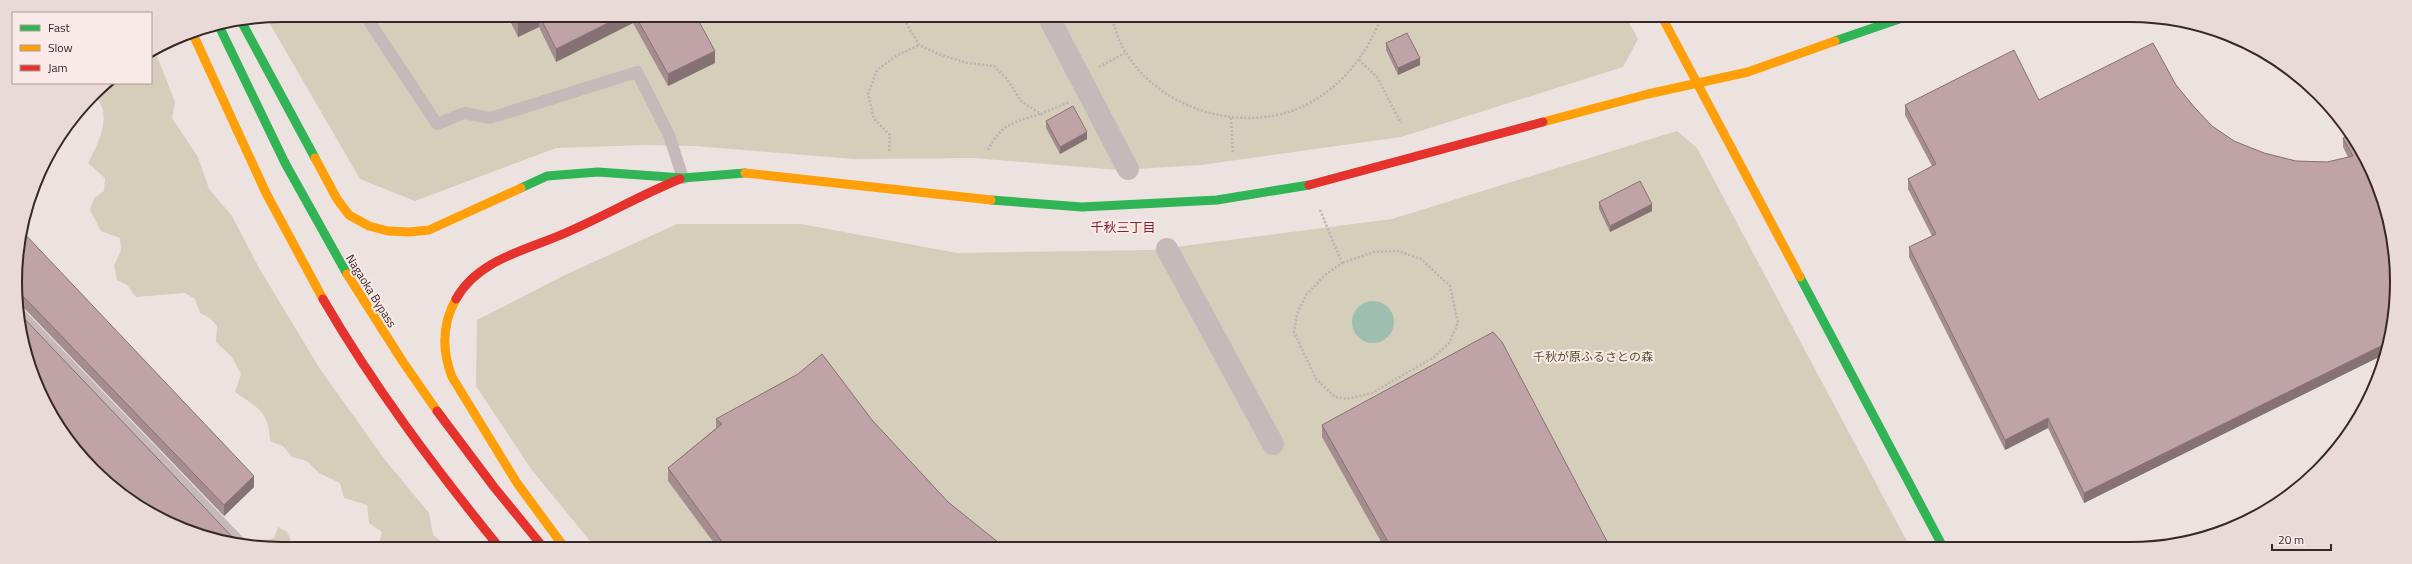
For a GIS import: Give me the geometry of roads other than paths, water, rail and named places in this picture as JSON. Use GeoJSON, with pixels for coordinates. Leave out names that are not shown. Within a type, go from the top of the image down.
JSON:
{"type":"FeatureCollection","features":[{"type":"Feature","properties":{"kind":"main road"},"geometry":{"type":"LineString","coordinates":[[1665,22],[1941,542]]}},
{"type":"Feature","properties":{"kind":"main road"},"geometry":{"type":"LineString","coordinates":[[243,25],[337,199],[350,216],[371,226],[393,232],[411,233],[429,230],[547,176],[598,172],[683,178],[732,174],[767,175],[952,197],[1082,207],[1217,200],[1312,185],[1648,94],[1748,72],[1891,22]]}},
{"type":"Feature","properties":{"kind":"main road","name":"Nagaoka Bypass"},"geometry":{"type":"LineString","coordinates":[[221,30],[272,143],[360,298],[471,458],[539,542]]}},
{"type":"Feature","properties":{"kind":"main road"},"geometry":{"type":"LineString","coordinates":[[194,37],[228,117],[316,288],[383,393],[441,475],[495,542]]}},
{"type":"Feature","properties":{"kind":"main road"},"geometry":{"type":"LineString","coordinates":[[561,542],[492,444],[454,382],[445,351],[446,322],[456,299],[468,282],[486,268],[504,257],[569,232],[639,195],[683,178]]}},
{"type":"Feature","properties":{"kind":"street"},"geometry":{"type":"LineString","coordinates":[[1051,22],[1128,169]]}},
{"type":"Feature","properties":{"kind":"street"},"geometry":{"type":"LineString","coordinates":[[1167,249],[1273,444]]}},
{"type":"Feature","properties":{"kind":"lane"},"geometry":{"type":"LineString","coordinates":[[370,22],[437,124],[464,112],[490,118],[637,72],[669,135],[683,178]]}},
{"type":"Feature","properties":{"kind":"lane"},"geometry":{"type":"LineString","coordinates":[[24,319],[235,538]]}},
{"type":"Feature","properties":{"kind":"district","name":"千秋三丁目"},"geometry":{"type":"Point","coordinates":[1123,227]}},
{"type":"Feature","properties":{"kind":"park label","name":"千秋が原ふるさとの森"},"geometry":{"type":"Point","coordinates":[1593,357]}}]}
